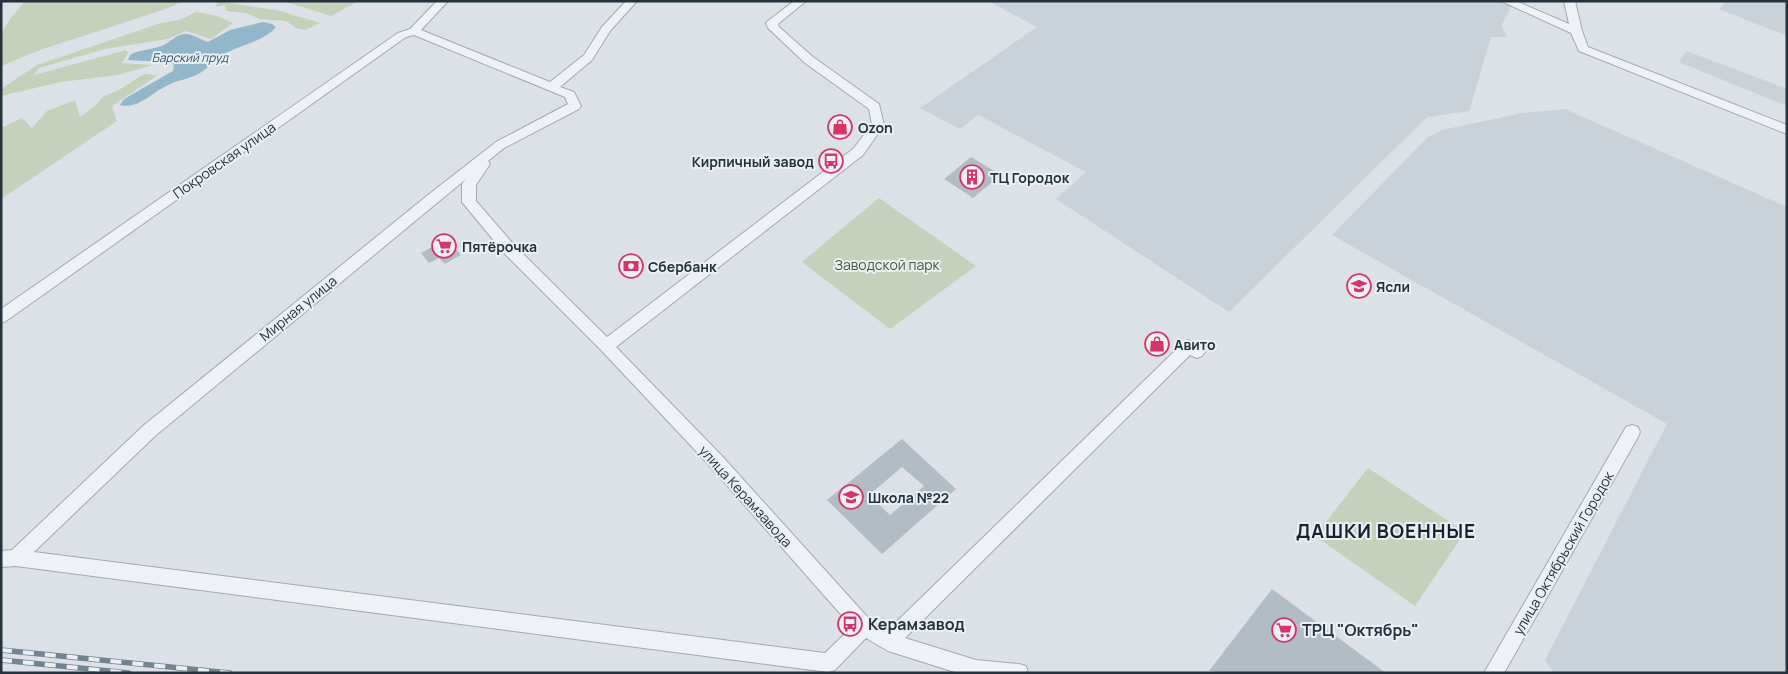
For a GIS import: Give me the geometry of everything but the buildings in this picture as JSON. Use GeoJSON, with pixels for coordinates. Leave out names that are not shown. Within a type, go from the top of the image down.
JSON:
{"type":"FeatureCollection","features":[{"type":"Feature","properties":{"kind":"street"},"geometry":{"type":"LineString","coordinates":[[430,15],[432,1]]}},
{"type":"Feature","properties":{"kind":"street","name":"Покровская улица"},"geometry":{"type":"LineString","coordinates":[[1,317],[402,36],[414,31],[443,1]]}},
{"type":"Feature","properties":{"kind":"street"},"geometry":{"type":"LineString","coordinates":[[551,88],[588,57],[606,29],[632,1]]}},
{"type":"Feature","properties":{"kind":"street"},"geometry":{"type":"LineString","coordinates":[[606,346],[858,152],[878,125],[875,107],[809,60],[774,28],[772,23],[801,1]]}},
{"type":"Feature","properties":{"kind":"street"},"geometry":{"type":"LineString","coordinates":[[1506,1],[1576,30]]}},
{"type":"Feature","properties":{"kind":"street"},"geometry":{"type":"LineString","coordinates":[[1569,1],[1583,49],[1787,130]]}},
{"type":"Feature","properties":{"kind":"street","name":"Мирная улица"},"geometry":{"type":"LineString","coordinates":[[9,558],[149,431],[495,149],[575,106],[570,95],[414,31]]}},
{"type":"Feature","properties":{"kind":"street","name":"улица Керамзавода"},"geometry":{"type":"LineString","coordinates":[[495,149],[469,184],[469,202],[510,250],[606,346],[716,461],[864,627],[888,642],[976,669],[1019,673]]}},
{"type":"Feature","properties":{"kind":"street"},"geometry":{"type":"LineString","coordinates":[[888,642],[1190,346],[1197,352]]}},
{"type":"Feature","properties":{"kind":"street","name":"улица Октябрьский Городок"},"geometry":{"type":"LineString","coordinates":[[1493,673],[1632,432]]}},
{"type":"Feature","properties":{"kind":"street"},"geometry":{"type":"LineString","coordinates":[[9,558],[828,664],[864,627]]}},
{"type":"Feature","properties":{"kind":"shaded area"},"geometry":{"type":"Polygon","coordinates":[[[988,1],[1497,1],[1511,7],[1501,26],[1507,37],[1491,37],[1469,111],[1427,117],[1229,312],[1056,199],[1086,172],[978,115],[960,129],[920,108],[1037,27],[988,1]]]}},
{"type":"Feature","properties":{"kind":"shaded area"},"geometry":{"type":"Polygon","coordinates":[[[1727,1],[1787,1],[1787,36],[1719,9],[1727,1]]]}},
{"type":"Feature","properties":{"kind":"shaded area"},"geometry":{"type":"Polygon","coordinates":[[[1686,51],[1787,89],[1787,106],[1679,62],[1686,51]]]}},
{"type":"Feature","properties":{"kind":"shaded area"},"geometry":{"type":"Polygon","coordinates":[[[1565,109],[1787,207],[1787,673],[1554,673],[1545,660],[1667,424],[1332,235],[1428,137],[1442,130],[1523,113],[1565,109]]]}},
{"type":"Feature","properties":{"kind":"green space"},"geometry":{"type":"Polygon","coordinates":[[[25,1],[184,1],[166,9],[40,50],[1,66],[1,34],[10,19],[25,1]]]}},
{"type":"Feature","properties":{"kind":"green space"},"geometry":{"type":"Polygon","coordinates":[[[218,1],[280,11],[320,23],[305,30],[296,28],[286,21],[260,19],[246,13],[227,11],[225,5],[215,7],[218,1]]]}},
{"type":"Feature","properties":{"kind":"green space"},"geometry":{"type":"Polygon","coordinates":[[[288,1],[359,1],[331,16],[286,2],[288,1]]]}},
{"type":"Feature","properties":{"kind":"green space"},"geometry":{"type":"Polygon","coordinates":[[[196,12],[217,16],[233,23],[211,39],[186,31],[167,39],[105,49],[39,68],[34,75],[126,50],[128,53],[122,63],[153,65],[118,75],[61,82],[1,96],[1,89],[37,65],[161,23],[180,20],[196,12]]]}},
{"type":"Feature","properties":{"kind":"green space"},"geometry":{"type":"Polygon","coordinates":[[[144,74],[158,75],[112,106],[117,121],[1,199],[1,128],[22,118],[32,128],[47,111],[75,100],[80,117],[95,106],[104,96],[119,90],[144,74]]]}},
{"type":"Feature","properties":{"kind":"green space","name":"Заводской парк"},"geometry":{"type":"Polygon","coordinates":[[[879,198],[976,266],[890,329],[802,262],[879,198]]]}},
{"type":"Feature","properties":{"kind":"green space"},"geometry":{"type":"Polygon","coordinates":[[[1368,468],[1465,532],[1415,606],[1315,536],[1368,468]]]}},
{"type":"Feature","properties":{"kind":"water","name":"Барский пруд"},"geometry":{"type":"Polygon","coordinates":[[[263,22],[276,27],[266,36],[224,54],[204,71],[196,75],[168,85],[139,103],[126,106],[120,105],[124,99],[173,71],[174,65],[169,61],[128,60],[130,55],[164,45],[176,37],[185,34],[208,42],[230,30],[263,22]]]}},
{"type":"Feature","properties":{"kind":"railway"},"geometry":{"type":"LineString","coordinates":[[1,650],[230,673]]}},
{"type":"Feature","properties":{"kind":"railway"},"geometry":{"type":"LineString","coordinates":[[1,660],[129,673]]}},
{"type":"Feature","properties":{"kind":"place","name":"Ozon"},"geometry":{"type":"Point","coordinates":[840,127]}},
{"type":"Feature","properties":{"kind":"place","name":"Кирпичный завод"},"geometry":{"type":"Point","coordinates":[831,161]}},
{"type":"Feature","properties":{"kind":"place","name":"ТЦ Городок"},"geometry":{"type":"Point","coordinates":[972,177]}},
{"type":"Feature","properties":{"kind":"place","name":"Пятёрочка"},"geometry":{"type":"Point","coordinates":[444,246]}},
{"type":"Feature","properties":{"kind":"place","name":"Сбербанк"},"geometry":{"type":"Point","coordinates":[631,266]}},
{"type":"Feature","properties":{"kind":"place","name":"Ясли"},"geometry":{"type":"Point","coordinates":[1359,286]}},
{"type":"Feature","properties":{"kind":"place","name":"Авито"},"geometry":{"type":"Point","coordinates":[1157,344]}},
{"type":"Feature","properties":{"kind":"place","name":"Школа №22"},"geometry":{"type":"Point","coordinates":[851,497]}},
{"type":"Feature","properties":{"kind":"place","name":"Керамзавод"},"geometry":{"type":"Point","coordinates":[850,624]}},
{"type":"Feature","properties":{"kind":"place","name":"ТРЦ \"Октябрь\""},"geometry":{"type":"Point","coordinates":[1284,630]}},
{"type":"Feature","properties":{"kind":"district","name":"ДАШКИ ВОЕННЫЕ"},"geometry":{"type":"Point","coordinates":[1386,531]}}]}
